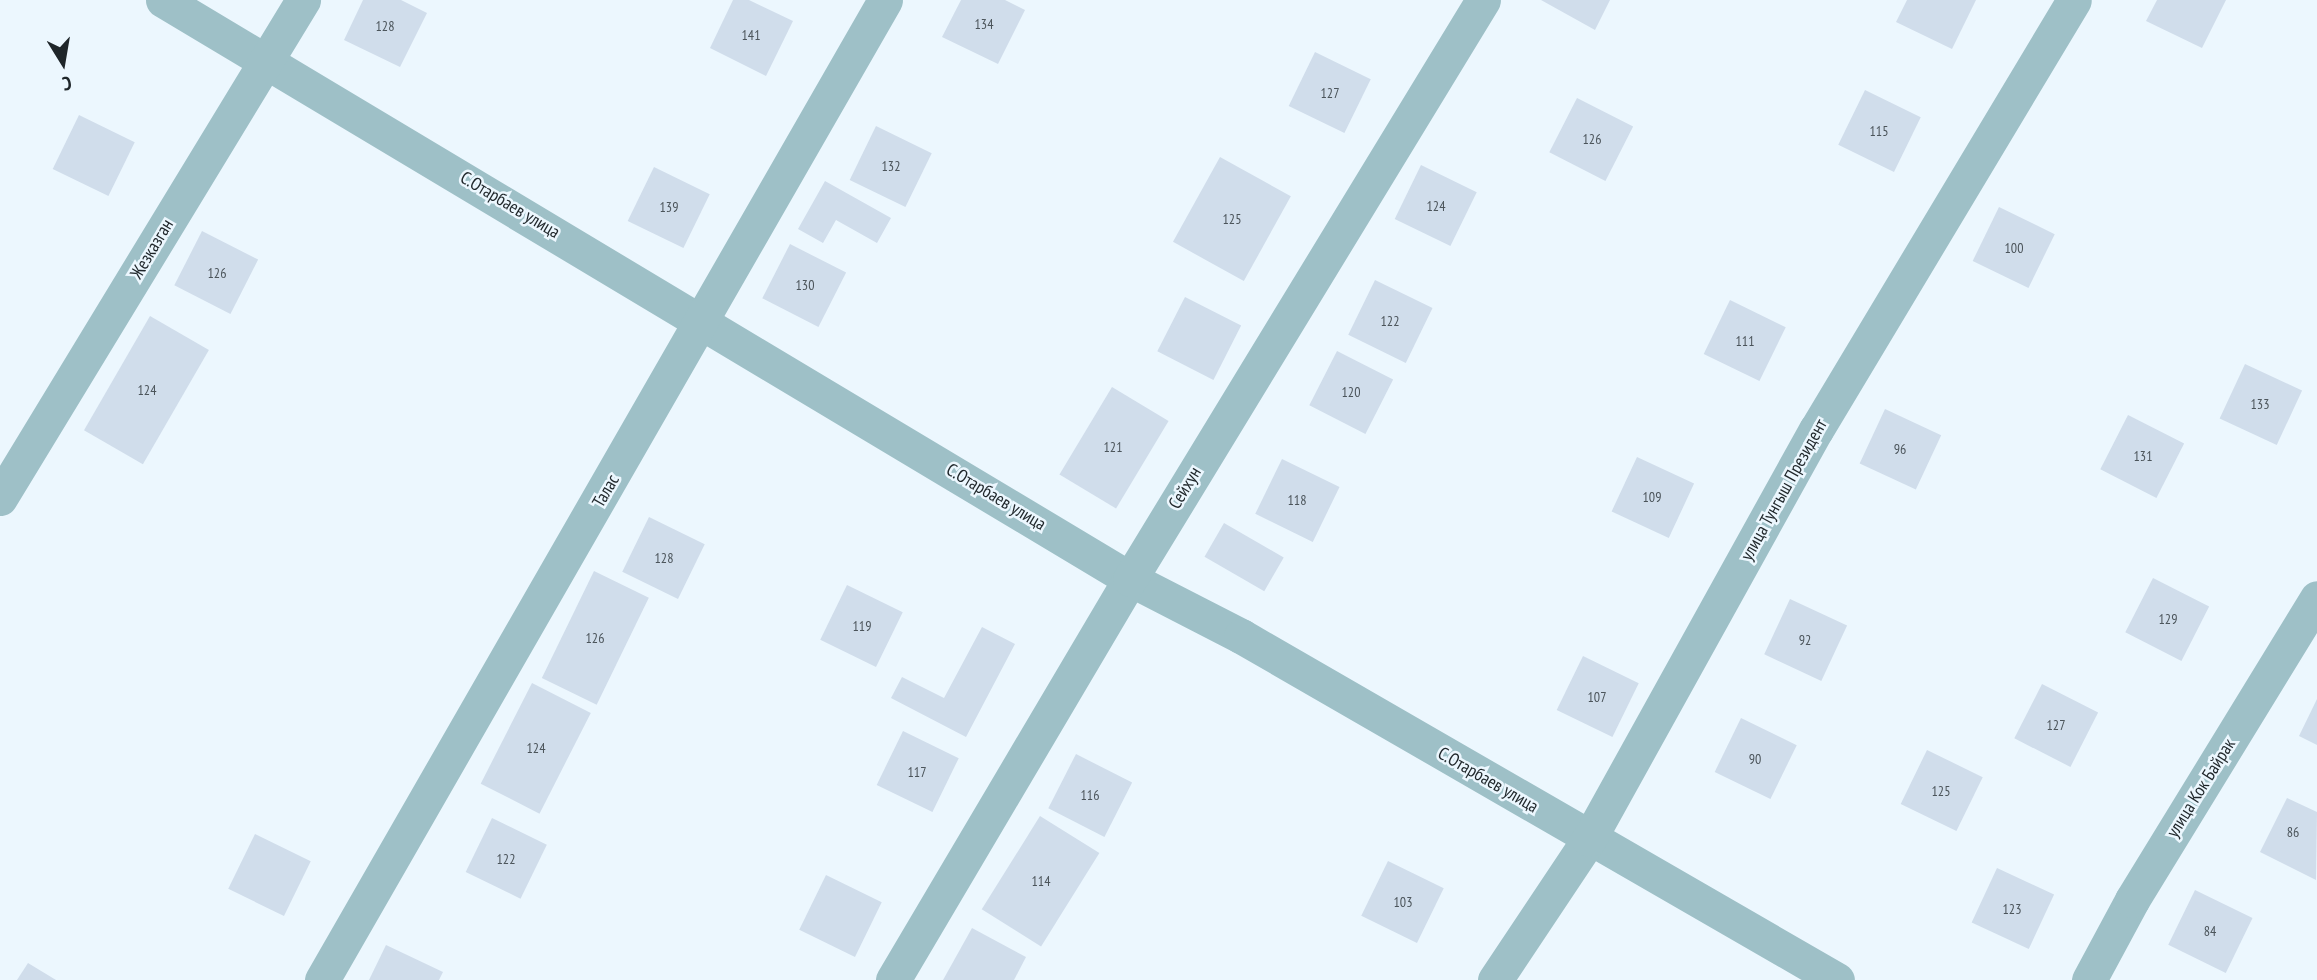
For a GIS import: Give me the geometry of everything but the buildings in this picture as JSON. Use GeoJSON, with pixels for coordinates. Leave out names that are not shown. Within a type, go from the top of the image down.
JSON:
{"type":"FeatureCollection","features":[{"type":"Feature","properties":{"kind":"street","name":"С.Отарбаев улица"},"geometry":{"type":"LineString","coordinates":[[163,0],[704,321],[1130,579],[1241,636],[1837,980]]}},
{"type":"Feature","properties":{"kind":"street","name":"Жезказган"},"geometry":{"type":"LineString","coordinates":[[0,498],[303,0]]}},
{"type":"Feature","properties":{"kind":"street","name":"Талас"},"geometry":{"type":"LineString","coordinates":[[322,980],[704,321],[885,0]]}},
{"type":"Feature","properties":{"kind":"street","name":"Сейхун"},"geometry":{"type":"LineString","coordinates":[[893,980],[1130,579],[1483,0]]}},
{"type":"Feature","properties":{"kind":"street","name":"улица Тунгыш Президент"},"geometry":{"type":"LineString","coordinates":[[1495,980],[1589,839],[1816,430],[2074,0]]}},
{"type":"Feature","properties":{"kind":"street","name":"улица Кок Байрак"},"geometry":{"type":"LineString","coordinates":[[2089,980],[2132,900],[2317,598]]}}]}
